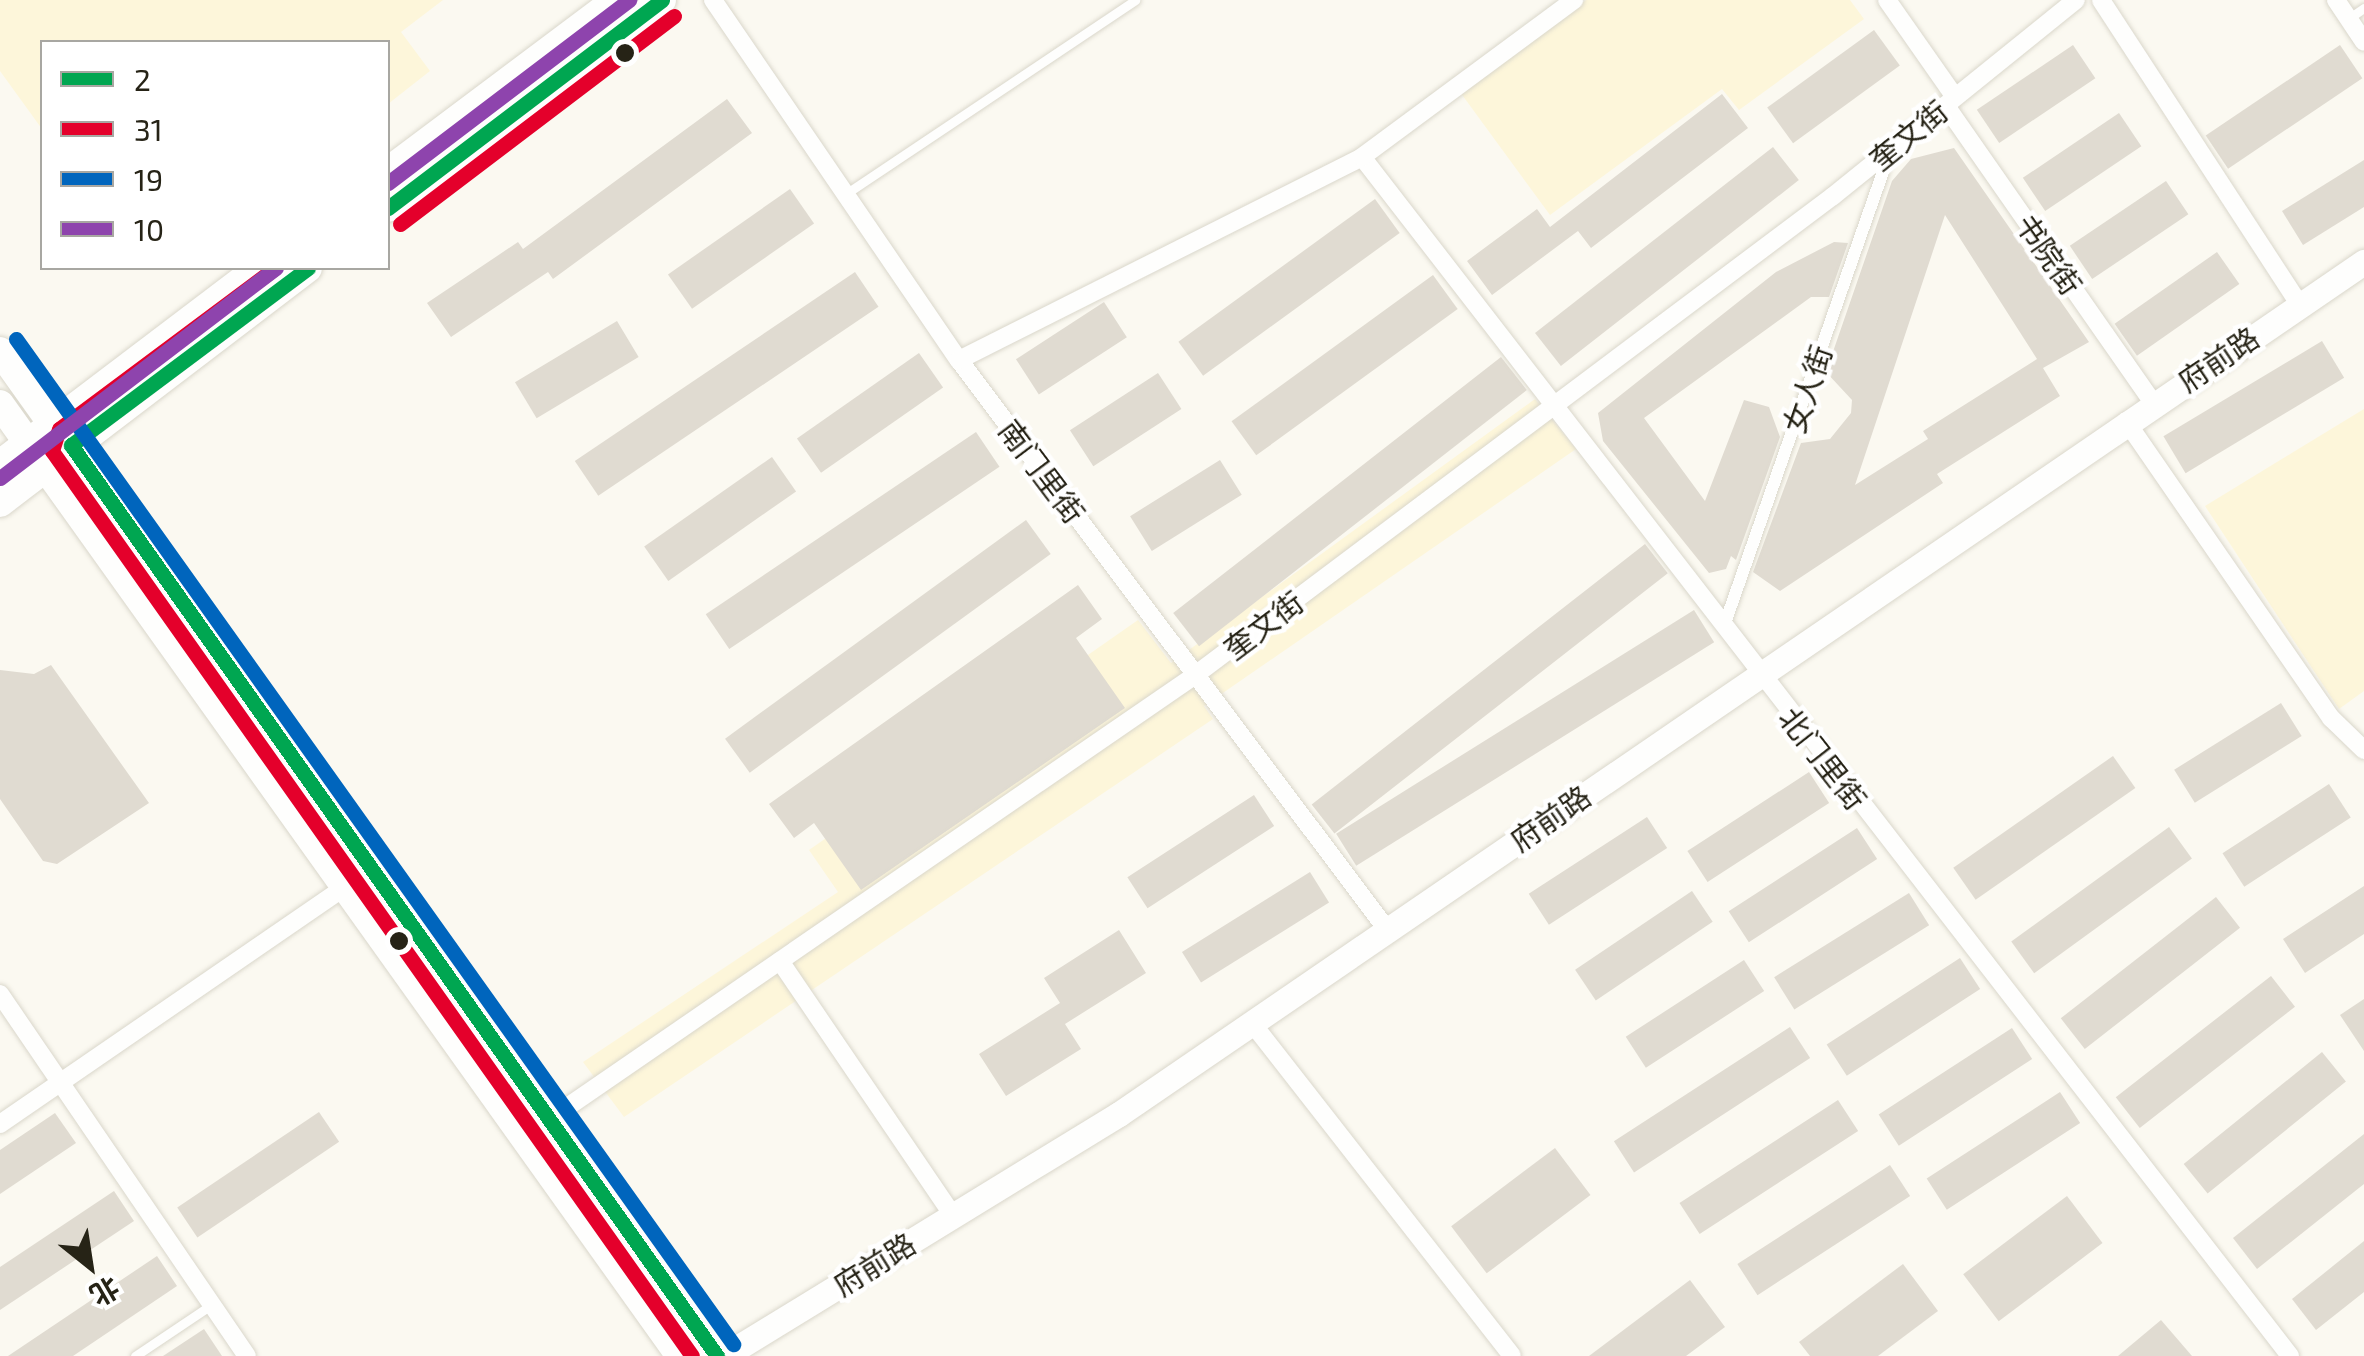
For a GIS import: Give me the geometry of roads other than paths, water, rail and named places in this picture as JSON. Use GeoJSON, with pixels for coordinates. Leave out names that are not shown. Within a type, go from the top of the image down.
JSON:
{"type":"FeatureCollection","features":[{"type":"Feature","properties":{"kind":"main road"},"geometry":{"type":"LineString","coordinates":[[390,169],[616,0]]}},
{"type":"Feature","properties":{"kind":"main road"},"geometry":{"type":"LineString","coordinates":[[390,206],[662,0]]}},
{"type":"Feature","properties":{"kind":"main road","name":"府前路"},"geometry":{"type":"LineString","coordinates":[[720,1356],[953,1216],[1252,1023],[2152,403],[2364,262]]}},
{"type":"Feature","properties":{"kind":"main road"},"geometry":{"type":"LineString","coordinates":[[0,464],[255,270]]}},
{"type":"Feature","properties":{"kind":"main road"},"geometry":{"type":"LineString","coordinates":[[0,503],[71,444],[305,270]]}},
{"type":"Feature","properties":{"kind":"main road"},"geometry":{"type":"LineString","coordinates":[[0,350],[71,444],[547,1121],[720,1356]]}},
{"type":"Feature","properties":{"kind":"main road"},"geometry":{"type":"LineString","coordinates":[[0,404],[680,1356]]}},
{"type":"Feature","properties":{"kind":"street","name":"南门里街"},"geometry":{"type":"LineString","coordinates":[[713,0],[959,360],[1388,930]]}},
{"type":"Feature","properties":{"kind":"street"},"geometry":{"type":"LineString","coordinates":[[959,360],[1362,157],[1574,0]]}},
{"type":"Feature","properties":{"kind":"street","name":"书院街"},"geometry":{"type":"LineString","coordinates":[[1888,0],[1950,101],[2152,403]]}},
{"type":"Feature","properties":{"kind":"street","name":"奎文街"},"geometry":{"type":"LineString","coordinates":[[547,1121],[1194,676],[1559,405],[1890,152],[2076,0]]}},
{"type":"Feature","properties":{"kind":"street"},"geometry":{"type":"LineString","coordinates":[[2101,0],[2300,305]]}},
{"type":"Feature","properties":{"kind":"street"},"geometry":{"type":"LineString","coordinates":[[2336,0],[2356,13],[2364,42]]}},
{"type":"Feature","properties":{"kind":"street","name":"女人街"},"geometry":{"type":"LineString","coordinates":[[1724,626],[1890,152]]}},
{"type":"Feature","properties":{"kind":"street","name":"北门里街"},"geometry":{"type":"LineString","coordinates":[[1362,157],[1559,405],[1758,674],[2290,1356]]}},
{"type":"Feature","properties":{"kind":"street"},"geometry":{"type":"LineString","coordinates":[[2126,421],[2331,718],[2364,750]]}},
{"type":"Feature","properties":{"kind":"street"},"geometry":{"type":"LineString","coordinates":[[0,1124],[346,886]]}},
{"type":"Feature","properties":{"kind":"street"},"geometry":{"type":"LineString","coordinates":[[780,960],[953,1216]]}},
{"type":"Feature","properties":{"kind":"street"},"geometry":{"type":"LineString","coordinates":[[0,994],[247,1356]]}},
{"type":"Feature","properties":{"kind":"street"},"geometry":{"type":"LineString","coordinates":[[1252,1023],[1512,1356]]}},
{"type":"Feature","properties":{"kind":"lane"},"geometry":{"type":"LineString","coordinates":[[846,194],[1135,0]]}},
{"type":"Feature","properties":{"kind":"lane"},"geometry":{"type":"LineString","coordinates":[[135,1356],[211,1305]]}}]}
